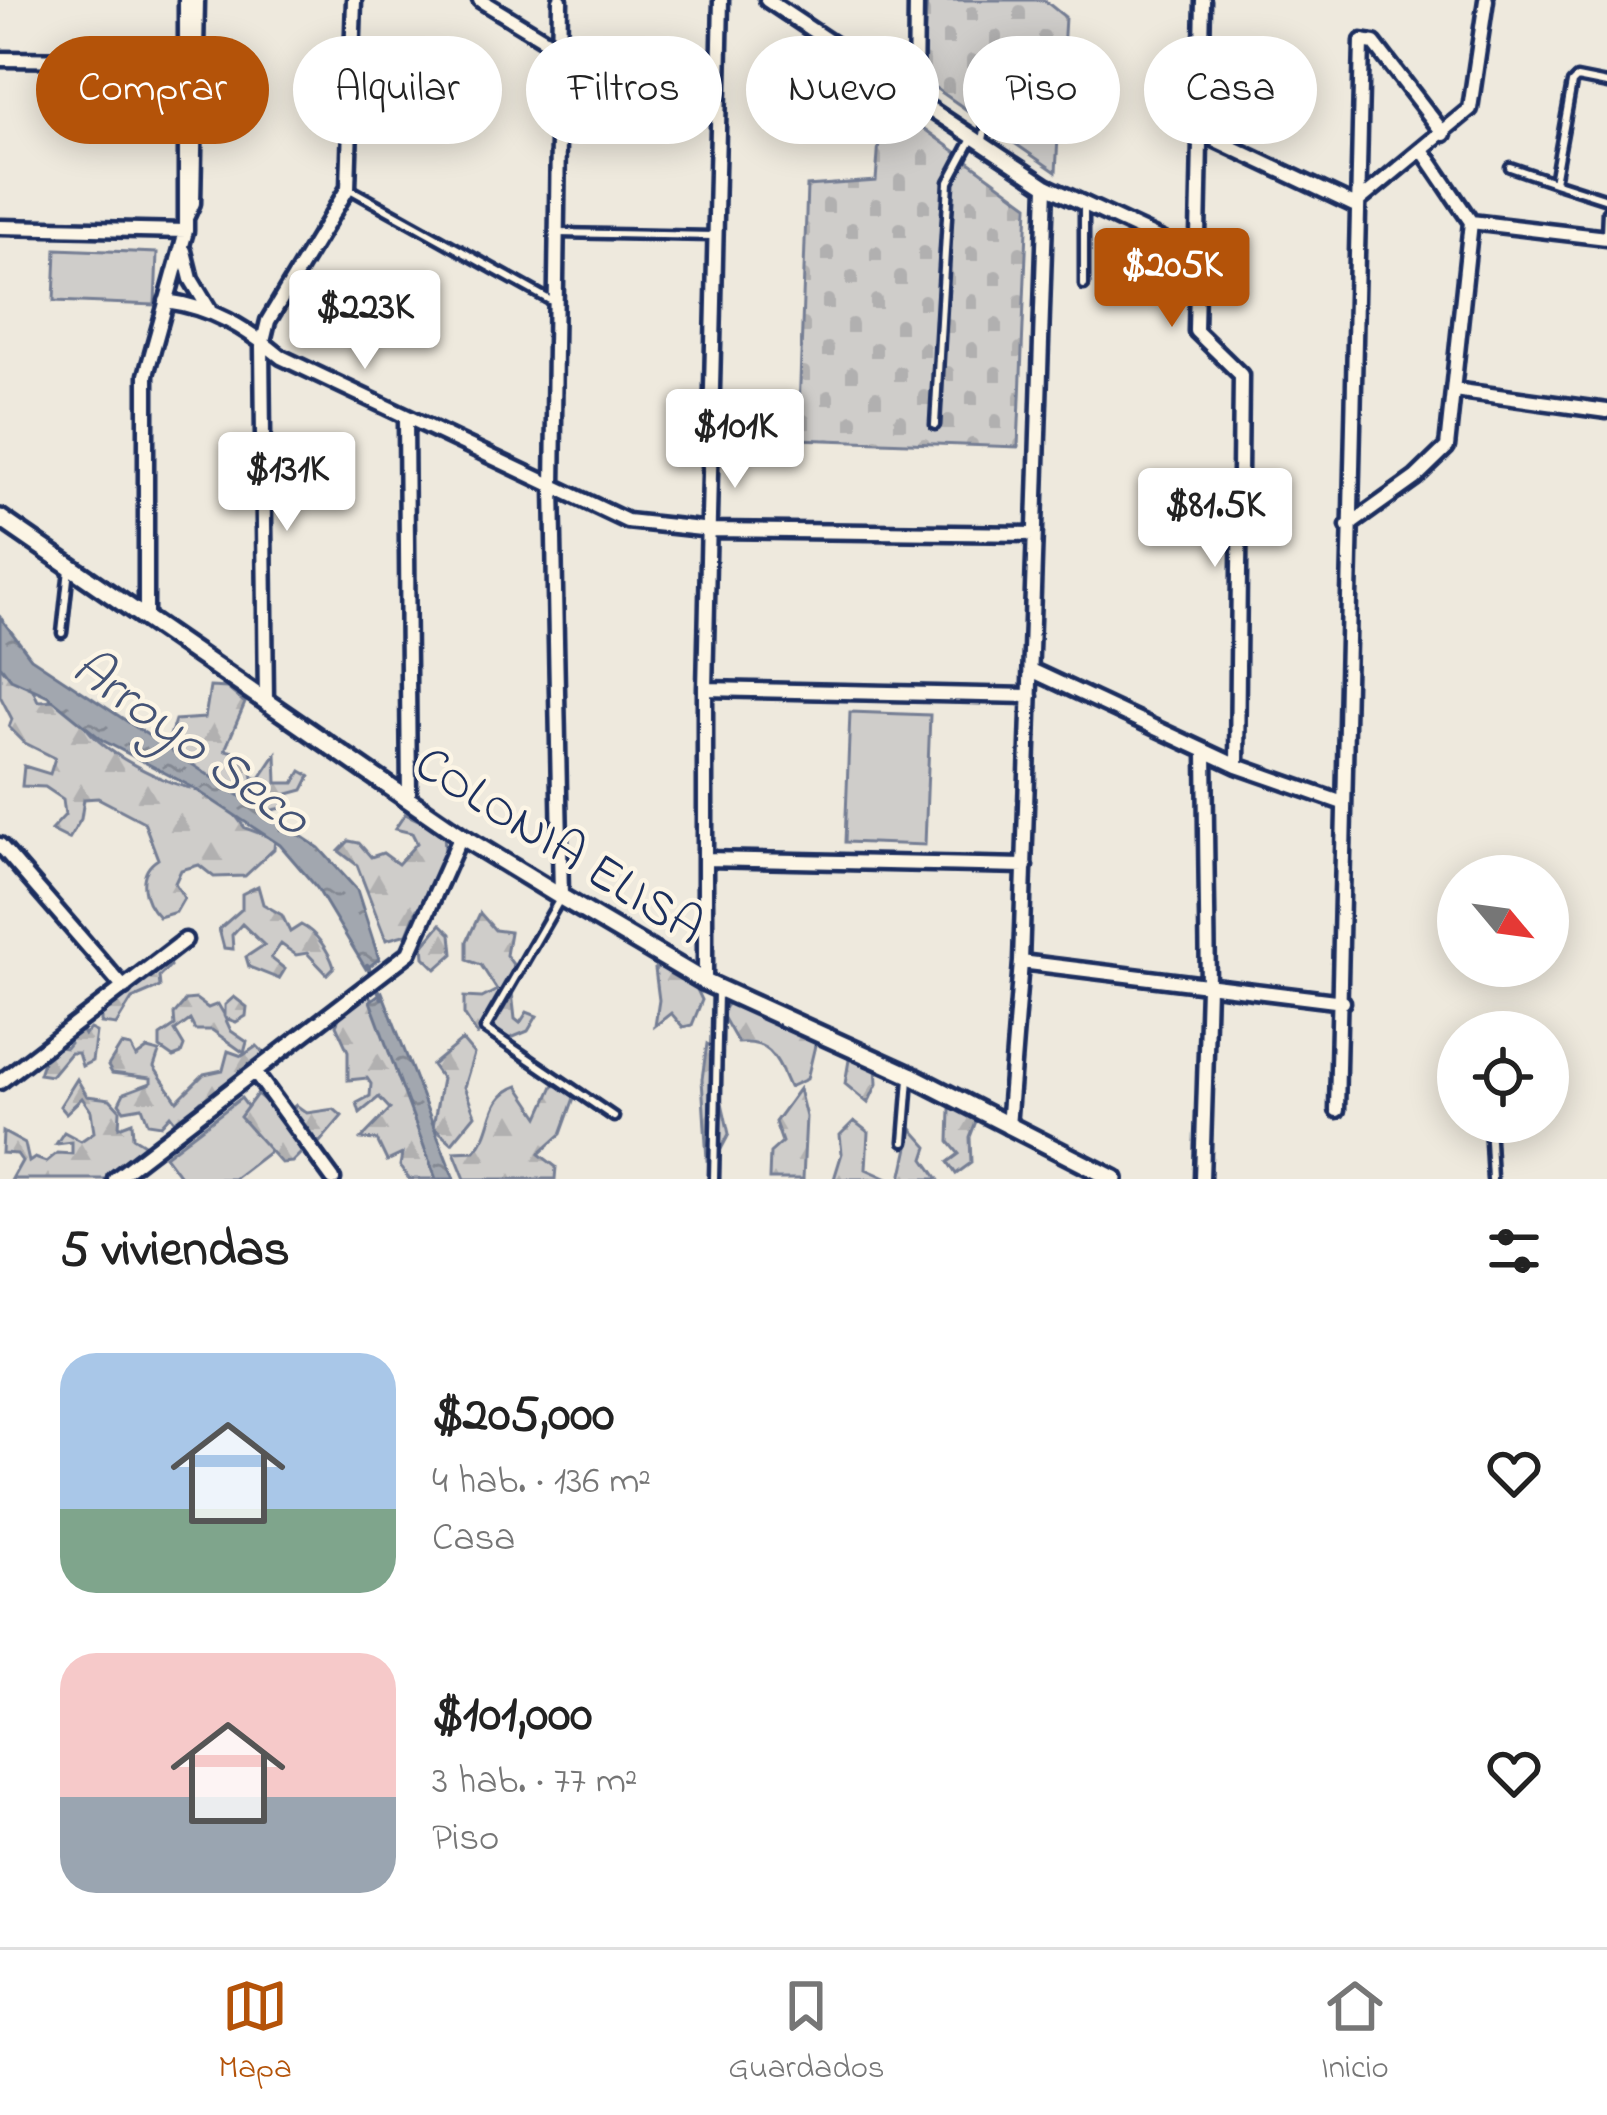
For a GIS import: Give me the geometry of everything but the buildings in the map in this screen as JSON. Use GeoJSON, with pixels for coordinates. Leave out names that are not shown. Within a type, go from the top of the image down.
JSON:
{"type":"FeatureCollection","features":[{"type":"Feature","properties":{"kind":"street"},"geometry":{"type":"LineString","coordinates":[[185,0],[188,36]]}},
{"type":"Feature","properties":{"kind":"street"},"geometry":{"type":"LineString","coordinates":[[193,36],[197,0]]}},
{"type":"Feature","properties":{"kind":"street"},"geometry":{"type":"LineString","coordinates":[[266,702],[263,342],[268,321],[348,188],[354,0]]}},
{"type":"Feature","properties":{"kind":"street"},"geometry":{"type":"LineString","coordinates":[[480,0],[539,36]]}},
{"type":"Feature","properties":{"kind":"street"},"geometry":{"type":"LineString","coordinates":[[558,36],[560,0]]}},
{"type":"Feature","properties":{"kind":"street"},"geometry":{"type":"LineString","coordinates":[[712,985],[705,859],[705,688],[721,0]]}},
{"type":"Feature","properties":{"kind":"street"},"geometry":{"type":"LineString","coordinates":[[766,0],[820,36]]}},
{"type":"Feature","properties":{"kind":"street"},"geometry":{"type":"LineString","coordinates":[[916,0],[916,36]]}},
{"type":"Feature","properties":{"kind":"street"},"geometry":{"type":"LineString","coordinates":[[1203,0],[1203,36]]}},
{"type":"Feature","properties":{"kind":"street"},"geometry":{"type":"LineString","coordinates":[[1354,205],[1470,109],[1486,0]]}},
{"type":"Feature","properties":{"kind":"street"},"geometry":{"type":"LineString","coordinates":[[1337,1110],[1343,1002],[1354,205],[1362,41],[1375,43],[1444,134]]}},
{"type":"Feature","properties":{"kind":"street"},"geometry":{"type":"LineString","coordinates":[[0,59],[36,59]]}},
{"type":"Feature","properties":{"kind":"street"},"geometry":{"type":"LineString","coordinates":[[146,619],[146,375],[184,250],[193,203],[192,144]]}},
{"type":"Feature","properties":{"kind":"street"},"geometry":{"type":"LineString","coordinates":[[556,144],[554,487],[561,897]]}},
{"type":"Feature","properties":{"kind":"street"},"geometry":{"type":"LineString","coordinates":[[983,144],[1046,186],[1201,258]]}},
{"type":"Feature","properties":{"kind":"street"},"geometry":{"type":"LineString","coordinates":[[1202,144],[1198,339],[1234,363],[1241,375],[1237,766]]}},
{"type":"Feature","properties":{"kind":"street"},"geometry":{"type":"LineString","coordinates":[[1223,144],[1354,205]]}},
{"type":"Feature","properties":{"kind":"street"},"geometry":{"type":"LineString","coordinates":[[1348,526],[1439,458],[1447,447],[1471,223],[1423,151]]}},
{"type":"Feature","properties":{"kind":"street"},"geometry":{"type":"LineString","coordinates":[[1009,1126],[1022,962],[1046,186]]}},
{"type":"Feature","properties":{"kind":"street"},"geometry":{"type":"LineString","coordinates":[[0,227],[187,223]]}},
{"type":"Feature","properties":{"kind":"street"},"geometry":{"type":"LineString","coordinates":[[1471,223],[1607,238]]}},
{"type":"Feature","properties":{"kind":"street"},"geometry":{"type":"LineString","coordinates":[[184,250],[190,279],[209,310]]}},
{"type":"Feature","properties":{"kind":"street"},"geometry":{"type":"LineString","coordinates":[[166,301],[209,310],[280,357],[627,520],[710,530],[1034,535]]}},
{"type":"Feature","properties":{"kind":"street"},"geometry":{"type":"LineString","coordinates":[[1454,390],[1607,411]]}},
{"type":"Feature","properties":{"kind":"street"},"geometry":{"type":"LineString","coordinates":[[406,419],[410,801]]}},
{"type":"Feature","properties":{"kind":"street","name":"COLONIA ELISA"},"geometry":{"type":"LineString","coordinates":[[0,518],[461,836],[561,897],[712,985],[910,1075],[1114,1179]]}},
{"type":"Feature","properties":{"kind":"street"},"geometry":{"type":"LineString","coordinates":[[1031,670],[1204,752],[1343,803]]}},
{"type":"Feature","properties":{"kind":"street"},"geometry":{"type":"LineString","coordinates":[[705,688],[1030,696]]}},
{"type":"Feature","properties":{"kind":"street"},"geometry":{"type":"LineString","coordinates":[[1202,1179],[1208,987],[1204,752]]}},
{"type":"Feature","properties":{"kind":"street"},"geometry":{"type":"LineString","coordinates":[[118,1178],[409,953],[461,836]]}},
{"type":"Feature","properties":{"kind":"street"},"geometry":{"type":"LineString","coordinates":[[0,845],[124,988]]}},
{"type":"Feature","properties":{"kind":"street"},"geometry":{"type":"LineString","coordinates":[[705,859],[1024,866]]}},
{"type":"Feature","properties":{"kind":"street"},"geometry":{"type":"LineString","coordinates":[[2,1076],[184,940]]}},
{"type":"Feature","properties":{"kind":"street"},"geometry":{"type":"LineString","coordinates":[[1022,962],[1343,1002]]}},
{"type":"Feature","properties":{"kind":"street"},"geometry":{"type":"LineString","coordinates":[[255,1072],[333,1179]]}},
{"type":"Feature","properties":{"kind":"lane"},"geometry":{"type":"LineString","coordinates":[[1554,182],[1572,83],[1577,78],[1607,84]]}},
{"type":"Feature","properties":{"kind":"lane"},"geometry":{"type":"LineString","coordinates":[[934,425],[949,182],[976,144]]}},
{"type":"Feature","properties":{"kind":"lane"},"geometry":{"type":"LineString","coordinates":[[1510,167],[1607,199]]}},
{"type":"Feature","properties":{"kind":"lane"},"geometry":{"type":"LineString","coordinates":[[348,188],[556,303]]}},
{"type":"Feature","properties":{"kind":"lane"},"geometry":{"type":"LineString","coordinates":[[1084,203],[1084,285]]}},
{"type":"Feature","properties":{"kind":"lane"},"geometry":{"type":"LineString","coordinates":[[1607,211],[1607,238]]}},
{"type":"Feature","properties":{"kind":"lane"},"geometry":{"type":"LineString","coordinates":[[555,232],[716,236]]}},
{"type":"Feature","properties":{"kind":"lane"},"geometry":{"type":"LineString","coordinates":[[62,633],[70,566]]}},
{"type":"Feature","properties":{"kind":"lane"},"geometry":{"type":"LineString","coordinates":[[561,897],[484,1030],[614,1118]]}},
{"type":"Feature","properties":{"kind":"lane"},"geometry":{"type":"LineString","coordinates":[[712,985],[714,1179]]}},
{"type":"Feature","properties":{"kind":"lane"},"geometry":{"type":"LineString","coordinates":[[904,1142],[910,1075]]}},
{"type":"Feature","properties":{"kind":"lane"},"geometry":{"type":"LineString","coordinates":[[1490,1143],[1492,1179]]}},
{"type":"Feature","properties":{"kind":"green space"},"geometry":{"type":"Polygon","coordinates":[[[927,0],[1044,0],[1065,17],[1064,36],[963,36],[963,107],[939,91],[939,36],[924,36],[927,0]]]}},
{"type":"Feature","properties":{"kind":"green space"},"geometry":{"type":"Polygon","coordinates":[[[939,140],[1028,205],[1018,447],[798,439],[807,186],[876,181],[879,144],[939,144],[939,140]]]}},
{"type":"Feature","properties":{"kind":"green space"},"geometry":{"type":"Polygon","coordinates":[[[1016,144],[1058,144],[1056,172],[1016,144]]]}},
{"type":"Feature","properties":{"kind":"green space"},"geometry":{"type":"Polygon","coordinates":[[[56,249],[157,253],[155,305],[54,301],[56,249]]]}},
{"type":"Feature","properties":{"kind":"green space"},"geometry":{"type":"Polygon","coordinates":[[[0,659],[29,681],[38,701],[59,700],[81,717],[99,741],[134,765],[172,783],[201,789],[232,811],[245,828],[275,839],[274,849],[245,876],[214,877],[199,865],[181,870],[175,883],[184,898],[176,912],[159,917],[144,887],[146,872],[158,859],[144,822],[98,798],[84,799],[81,819],[69,839],[51,830],[65,815],[63,799],[45,787],[22,786],[24,766],[50,774],[55,758],[25,743],[9,727],[12,719],[0,696],[0,659]]]}},
{"type":"Feature","properties":{"kind":"green space"},"geometry":{"type":"Polygon","coordinates":[[[210,687],[227,688],[245,703],[225,750],[250,755],[253,778],[260,778],[276,754],[277,783],[294,783],[301,771],[310,776],[303,790],[288,794],[283,808],[262,812],[158,746],[168,742],[175,720],[205,718],[210,687]]]}},
{"type":"Feature","properties":{"kind":"green space"},"geometry":{"type":"Polygon","coordinates":[[[850,712],[930,715],[925,845],[845,842],[850,712]]]}},
{"type":"Feature","properties":{"kind":"green space"},"geometry":{"type":"Polygon","coordinates":[[[405,814],[444,832],[445,852],[426,904],[417,909],[407,934],[386,940],[357,865],[339,851],[349,841],[359,843],[371,857],[383,853],[398,864],[417,843],[412,833],[395,829],[405,814]]]}},
{"type":"Feature","properties":{"kind":"green space"},"geometry":{"type":"Polygon","coordinates":[[[258,886],[263,904],[282,915],[290,932],[301,925],[321,943],[334,967],[327,974],[307,953],[296,955],[281,944],[271,958],[285,969],[279,979],[249,967],[246,957],[264,945],[242,924],[232,935],[233,949],[224,948],[219,929],[242,909],[242,894],[258,886]]]}},
{"type":"Feature","properties":{"kind":"green space"},"geometry":{"type":"Polygon","coordinates":[[[480,913],[495,930],[510,932],[506,955],[518,971],[511,983],[515,1019],[520,1023],[527,1012],[537,1016],[528,1031],[506,1040],[487,1027],[477,1035],[464,1014],[464,997],[482,998],[497,990],[481,965],[467,960],[467,941],[480,913]]]}},
{"type":"Feature","properties":{"kind":"green space"},"geometry":{"type":"Polygon","coordinates":[[[441,924],[451,934],[453,954],[436,969],[424,957],[423,946],[441,924]]]}},
{"type":"Feature","properties":{"kind":"green space"},"geometry":{"type":"Polygon","coordinates":[[[167,960],[170,966],[159,977],[160,987],[132,999],[116,1025],[101,1023],[101,1012],[167,960]]]}},
{"type":"Feature","properties":{"kind":"green space"},"geometry":{"type":"Polygon","coordinates":[[[662,965],[694,983],[702,1000],[692,1025],[683,1027],[671,1013],[655,1026],[659,1000],[655,969],[662,965]]]}},
{"type":"Feature","properties":{"kind":"green space"},"geometry":{"type":"Polygon","coordinates":[[[368,995],[375,1002],[399,1080],[447,1179],[409,1179],[400,1166],[402,1154],[387,1161],[377,1140],[361,1139],[390,1109],[379,1097],[360,1113],[357,1103],[370,1096],[371,1084],[367,1078],[348,1080],[348,1051],[336,1025],[340,1016],[368,995]]]}},
{"type":"Feature","properties":{"kind":"green space"},"geometry":{"type":"Polygon","coordinates":[[[234,997],[247,1007],[246,1016],[236,1022],[225,1018],[231,1031],[247,1042],[244,1053],[212,1030],[195,1030],[190,1020],[175,1031],[184,1046],[181,1054],[173,1057],[160,1048],[160,1036],[175,1026],[174,1014],[186,1000],[196,999],[208,1008],[218,1004],[225,1016],[225,1005],[234,997]]]}},
{"type":"Feature","properties":{"kind":"green space"},"geometry":{"type":"Polygon","coordinates":[[[730,1000],[817,1037],[807,1079],[789,1087],[766,1049],[738,1043],[721,1013],[730,1000]]]}},
{"type":"Feature","properties":{"kind":"green space"},"geometry":{"type":"Polygon","coordinates":[[[79,1026],[84,1035],[90,1029],[96,1032],[92,1061],[82,1066],[78,1053],[70,1053],[51,1076],[39,1074],[43,1062],[38,1057],[52,1046],[66,1048],[70,1043],[66,1037],[79,1026]]]}},
{"type":"Feature","properties":{"kind":"green space"},"geometry":{"type":"Polygon","coordinates":[[[462,1040],[474,1054],[464,1087],[475,1115],[452,1143],[433,1126],[442,1079],[432,1065],[462,1040]]]}},
{"type":"Feature","properties":{"kind":"green space"},"geometry":{"type":"Polygon","coordinates":[[[707,1044],[721,1052],[715,1071],[729,1134],[717,1157],[707,1160],[702,1079],[707,1044]]]}},
{"type":"Feature","properties":{"kind":"green space"},"geometry":{"type":"Polygon","coordinates":[[[121,1045],[131,1047],[136,1057],[147,1049],[159,1052],[154,1067],[177,1101],[204,1074],[223,1070],[228,1051],[242,1056],[257,1046],[267,1056],[210,1104],[201,1101],[177,1124],[170,1115],[161,1125],[148,1123],[142,1107],[124,1110],[119,1103],[124,1093],[151,1083],[151,1078],[112,1073],[108,1066],[121,1045]]]}},
{"type":"Feature","properties":{"kind":"green space"},"geometry":{"type":"Polygon","coordinates":[[[850,1054],[876,1064],[877,1084],[868,1103],[845,1084],[850,1054]]]}},
{"type":"Feature","properties":{"kind":"green space"},"geometry":{"type":"Polygon","coordinates":[[[77,1079],[87,1096],[110,1099],[120,1110],[119,1127],[132,1122],[133,1137],[149,1147],[110,1179],[12,1179],[22,1161],[17,1154],[2,1153],[3,1132],[25,1144],[29,1162],[35,1158],[46,1162],[57,1153],[72,1154],[72,1142],[56,1144],[64,1132],[81,1141],[94,1132],[91,1111],[82,1098],[66,1113],[60,1106],[77,1079]]]}},
{"type":"Feature","properties":{"kind":"green space"},"geometry":{"type":"Polygon","coordinates":[[[571,1084],[574,1098],[561,1134],[539,1154],[556,1167],[555,1179],[465,1179],[454,1152],[475,1151],[500,1098],[518,1086],[539,1117],[553,1086],[571,1084]]]}},
{"type":"Feature","properties":{"kind":"green space"},"geometry":{"type":"Polygon","coordinates":[[[799,1089],[806,1117],[803,1179],[769,1179],[770,1153],[782,1142],[775,1122],[799,1089]]]}},
{"type":"Feature","properties":{"kind":"green space"},"geometry":{"type":"Polygon","coordinates":[[[257,1094],[295,1135],[301,1153],[292,1162],[281,1163],[240,1117],[257,1094]]]}},
{"type":"Feature","properties":{"kind":"green space"},"geometry":{"type":"Polygon","coordinates":[[[241,1098],[277,1146],[234,1179],[182,1179],[165,1156],[241,1098]]]}},
{"type":"Feature","properties":{"kind":"green space"},"geometry":{"type":"Polygon","coordinates":[[[296,1105],[307,1113],[334,1109],[342,1116],[320,1142],[308,1136],[290,1110],[296,1105]]]}},
{"type":"Feature","properties":{"kind":"green space"},"geometry":{"type":"Polygon","coordinates":[[[957,1105],[978,1116],[970,1137],[971,1163],[956,1174],[948,1162],[959,1154],[949,1142],[950,1109],[957,1105]]]}},
{"type":"Feature","properties":{"kind":"green space"},"geometry":{"type":"Polygon","coordinates":[[[854,1121],[868,1132],[866,1169],[888,1179],[834,1179],[842,1153],[840,1135],[854,1121]]]}},
{"type":"Feature","properties":{"kind":"green space"},"geometry":{"type":"Polygon","coordinates":[[[912,1129],[928,1147],[924,1159],[938,1179],[901,1179],[912,1129]]]}},
{"type":"Feature","properties":{"kind":"water"},"geometry":{"type":"Polygon","coordinates":[[[0,617],[31,658],[319,848],[357,890],[379,959],[366,969],[317,888],[280,845],[192,787],[102,740],[48,696],[11,679],[0,665],[0,617]]]}},
{"type":"Feature","properties":{"kind":"water"},"geometry":{"type":"Polygon","coordinates":[[[382,992],[454,1179],[436,1179],[370,1001],[382,992]]]}},
{"type":"Feature","properties":{"kind":"waterway","name":"Arroyo Seco"},"geometry":{"type":"LineString","coordinates":[[367,965],[382,998]]}}]}
